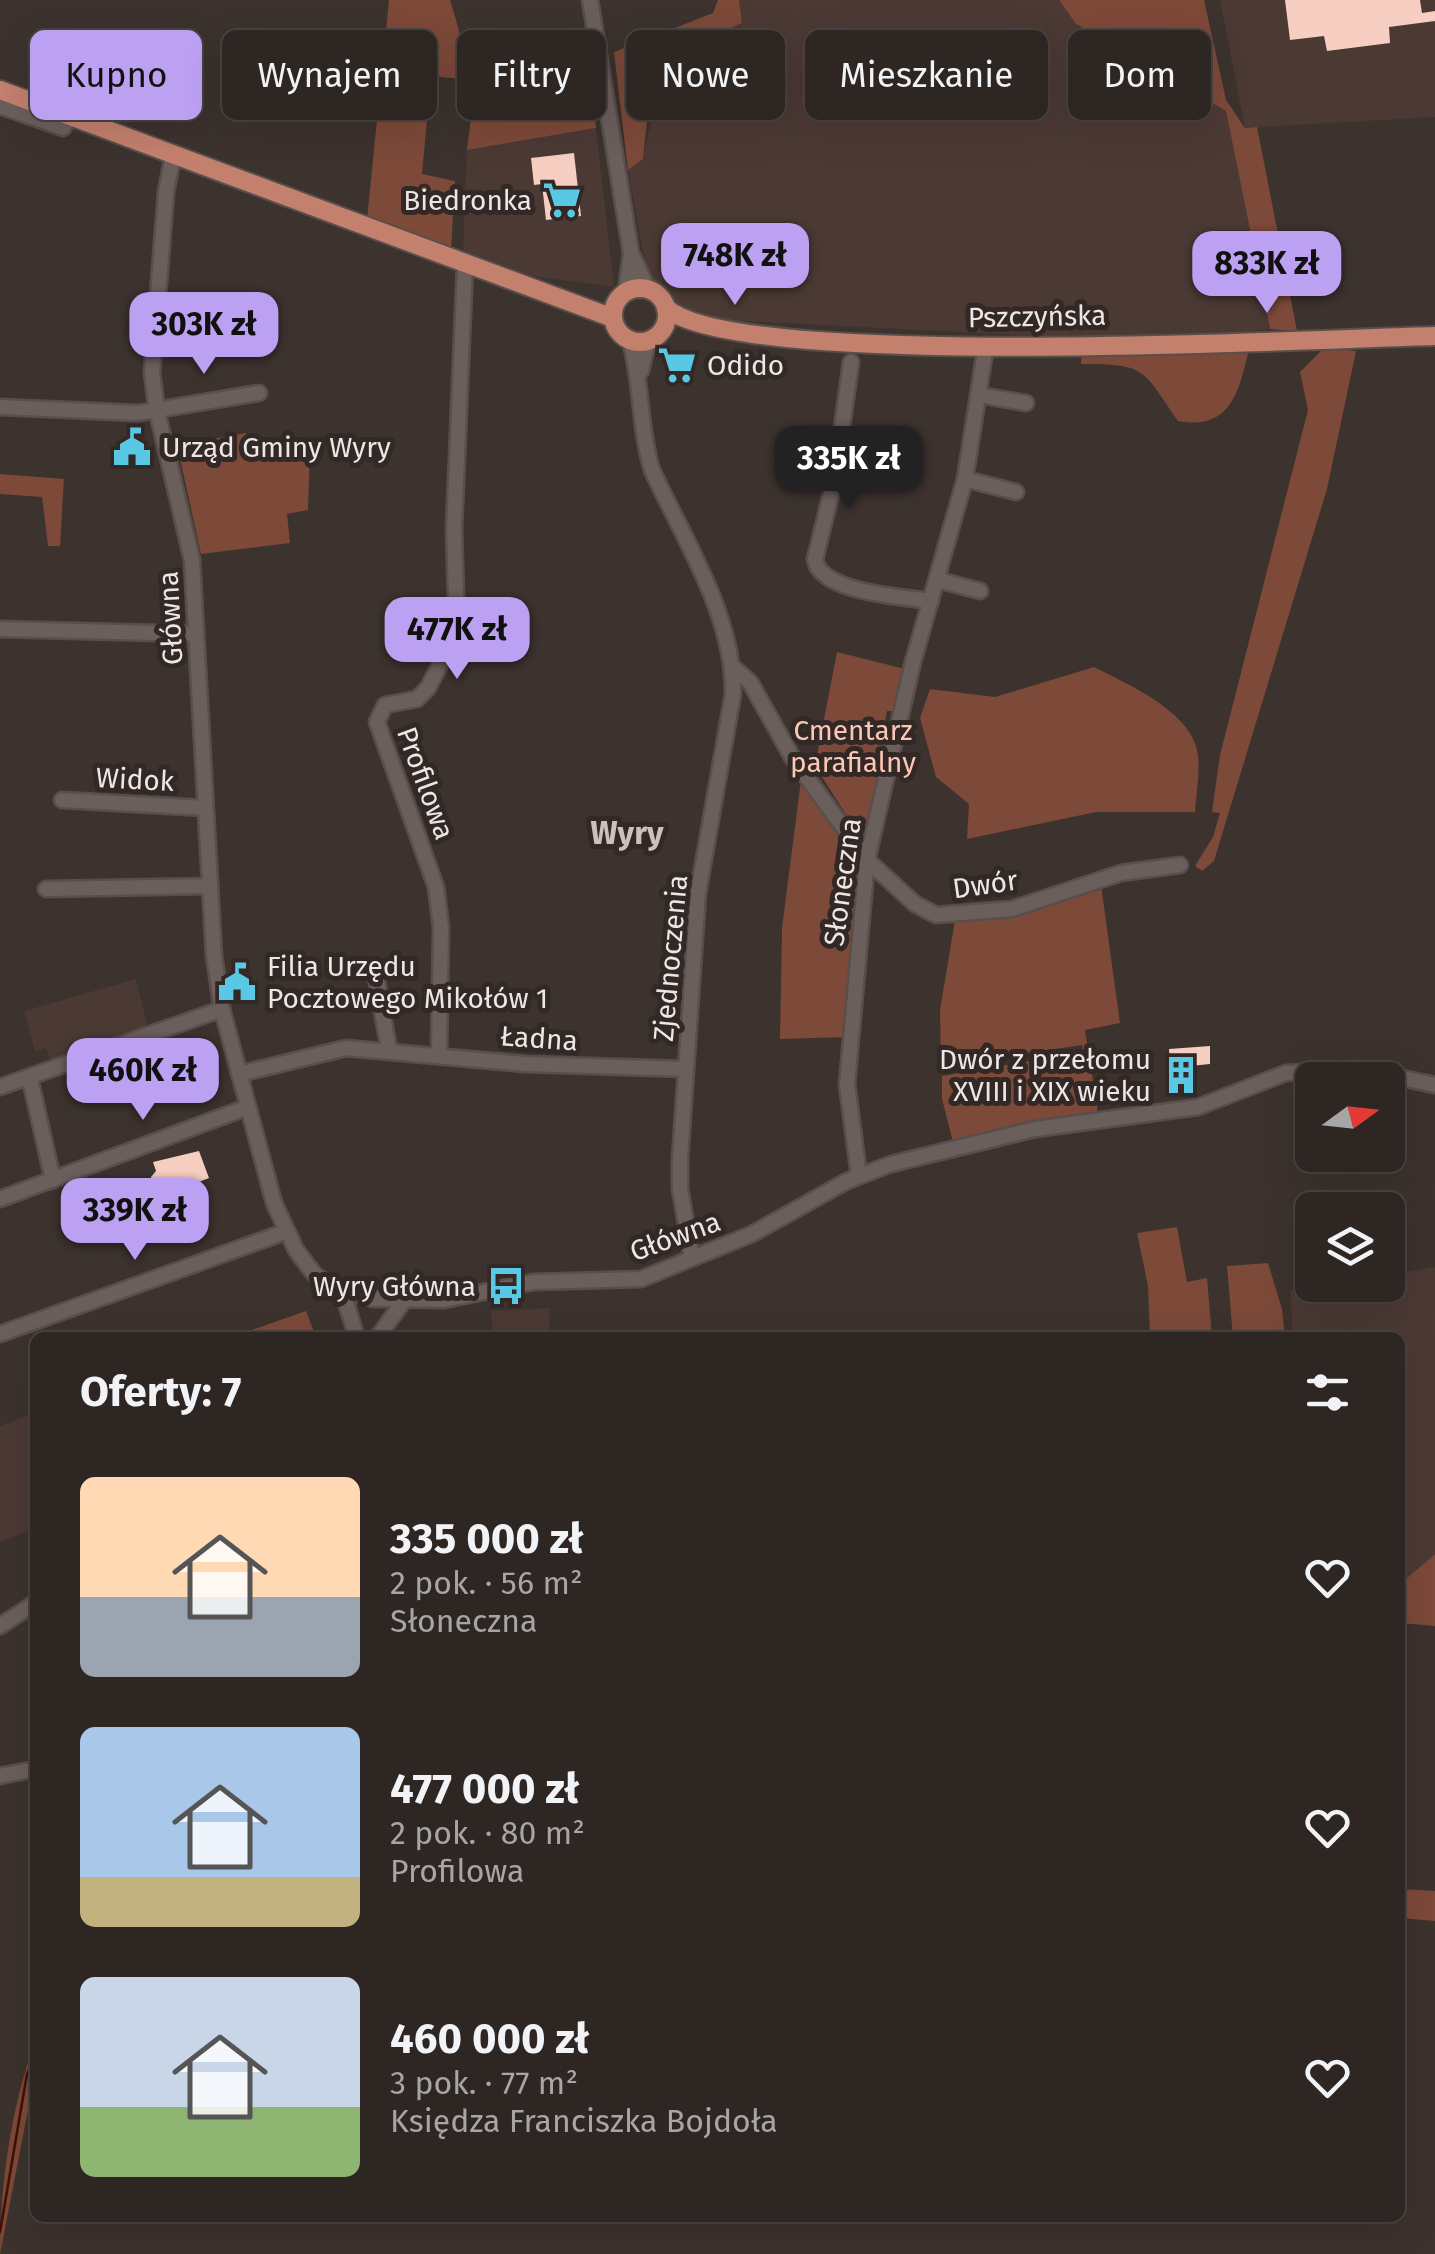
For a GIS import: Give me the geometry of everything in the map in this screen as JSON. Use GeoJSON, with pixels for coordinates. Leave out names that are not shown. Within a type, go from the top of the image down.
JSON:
{"type":"FeatureCollection","features":[{"type":"Feature","properties":{"kind":"main road"},"geometry":{"type":"LineString","coordinates":[[0,90],[30,101]]}},
{"type":"Feature","properties":{"kind":"main road"},"geometry":{"type":"LineString","coordinates":[[80,120],[613,318]]}},
{"type":"Feature","properties":{"kind":"main road"},"geometry":{"type":"LineString","coordinates":[[572,300],[648,289],[661,298],[666,308],[646,337],[618,331],[613,318],[623,295]]}},
{"type":"Feature","properties":{"kind":"main road","name":"Pszczyńska"},"geometry":{"type":"LineString","coordinates":[[666,308],[702,326],[759,337],[986,346],[1435,336]]}},
{"type":"Feature","properties":{"kind":"main road","name":"Pszczyńska"},"geometry":{"type":"LineString","coordinates":[[646,337],[702,326]]}},
{"type":"Feature","properties":{"kind":"street"},"geometry":{"type":"LineString","coordinates":[[590,0],[631,253],[648,289]]}},
{"type":"Feature","properties":{"kind":"street"},"geometry":{"type":"LineString","coordinates":[[0,106],[30,116]]}},
{"type":"Feature","properties":{"kind":"street"},"geometry":{"type":"LineString","coordinates":[[40,120],[63,128],[70,120]]}},
{"type":"Feature","properties":{"kind":"street","name":"Główna"},"geometry":{"type":"LineString","coordinates":[[173,155],[166,192],[152,373],[157,411],[185,518],[196,634],[214,956],[222,1009],[285,1232],[314,1274],[342,1290],[402,1302],[444,1300],[534,1282],[641,1279],[752,1234],[859,1176],[1035,1128],[1198,1107],[1286,1073],[1359,1069],[1435,1084]]}},
{"type":"Feature","properties":{"kind":"street"},"geometry":{"type":"LineString","coordinates":[[623,295],[631,253]]}},
{"type":"Feature","properties":{"kind":"street","name":"Profilowa"},"geometry":{"type":"LineString","coordinates":[[438,1056],[440,910],[424,850],[377,722],[385,705],[418,699],[450,646],[456,598],[454,529],[465,266]]}},
{"type":"Feature","properties":{"kind":"street","name":"Zjednoczenia"},"geometry":{"type":"LineString","coordinates":[[646,337],[639,382],[640,416],[652,470],[725,628],[734,667],[733,694],[698,893],[680,1190],[692,1258]]}},
{"type":"Feature","properties":{"kind":"street","name":"Słoneczna"},"geometry":{"type":"LineString","coordinates":[[859,1176],[846,1084],[867,860],[965,479],[986,346]]}},
{"type":"Feature","properties":{"kind":"street"},"geometry":{"type":"LineString","coordinates":[[851,362],[835,478],[815,558],[816,570],[823,578],[858,588],[931,601]]}},
{"type":"Feature","properties":{"kind":"street"},"geometry":{"type":"LineString","coordinates":[[0,406],[157,411],[196,400],[260,392]]}},
{"type":"Feature","properties":{"kind":"street"},"geometry":{"type":"LineString","coordinates":[[979,395],[1026,404]]}},
{"type":"Feature","properties":{"kind":"street"},"geometry":{"type":"LineString","coordinates":[[965,479],[1016,492]]}},
{"type":"Feature","properties":{"kind":"street"},"geometry":{"type":"LineString","coordinates":[[938,580],[980,591]]}},
{"type":"Feature","properties":{"kind":"street"},"geometry":{"type":"LineString","coordinates":[[0,628],[196,634]]}},
{"type":"Feature","properties":{"kind":"street","name":"Dwór"},"geometry":{"type":"LineString","coordinates":[[734,667],[750,682],[792,758],[867,860],[916,904],[936,915],[1012,909],[1121,873],[1180,865]]}},
{"type":"Feature","properties":{"kind":"street","name":"Widok"},"geometry":{"type":"LineString","coordinates":[[62,800],[205,808]]}},
{"type":"Feature","properties":{"kind":"street"},"geometry":{"type":"LineString","coordinates":[[46,889],[210,886]]}},
{"type":"Feature","properties":{"kind":"street"},"geometry":{"type":"LineString","coordinates":[[375,970],[389,1050]]}},
{"type":"Feature","properties":{"kind":"street"},"geometry":{"type":"LineString","coordinates":[[0,1087],[222,1009]]}},
{"type":"Feature","properties":{"kind":"street","name":"Ładna"},"geometry":{"type":"LineString","coordinates":[[239,1074],[325,1050],[389,1050],[525,1064],[686,1069]]}},
{"type":"Feature","properties":{"kind":"street"},"geometry":{"type":"LineString","coordinates":[[30,1079],[53,1180]]}},
{"type":"Feature","properties":{"kind":"street"},"geometry":{"type":"LineString","coordinates":[[0,1198],[248,1108]]}},
{"type":"Feature","properties":{"kind":"street"},"geometry":{"type":"LineString","coordinates":[[0,1334],[285,1232]]}},
{"type":"Feature","properties":{"kind":"street"},"geometry":{"type":"LineString","coordinates":[[342,1290],[356,1332]]}},
{"type":"Feature","properties":{"kind":"street"},"geometry":{"type":"LineString","coordinates":[[381,1332],[402,1302]]}},
{"type":"Feature","properties":{"kind":"street"},"geometry":{"type":"LineString","coordinates":[[0,1626],[30,1606]]}},
{"type":"Feature","properties":{"kind":"street"},"geometry":{"type":"LineString","coordinates":[[0,1776],[30,1770]]}},
{"type":"Feature","properties":{"kind":"shaded area"},"geometry":{"type":"Polygon","coordinates":[[[739,0],[1059,0],[1076,24],[1086,30],[1068,30],[1068,120],[1211,120],[1211,102],[1226,111],[1270,329],[1202,336],[1036,336],[662,317],[650,291],[628,170],[643,158],[650,120],[785,120],[785,30],[726,30],[742,23],[739,0]]]}},
{"type":"Feature","properties":{"kind":"shaded area"},"geometry":{"type":"Polygon","coordinates":[[[1220,0],[1435,0],[1435,117],[1245,128],[1220,0]]]}},
{"type":"Feature","properties":{"kind":"shaded area"},"geometry":{"type":"Polygon","coordinates":[[[596,128],[614,287],[531,276],[463,250],[467,150],[596,128]]]}},
{"type":"Feature","properties":{"kind":"shaded area"},"geometry":{"type":"Polygon","coordinates":[[[136,979],[148,1027],[51,1061],[46,1048],[35,1051],[24,1011],[136,979]]]}},
{"type":"Feature","properties":{"kind":"shaded area"},"geometry":{"type":"Polygon","coordinates":[[[1435,1267],[1435,1554],[1405,1580],[1405,1332],[1293,1332],[1290,1290],[1295,1289],[1295,1302],[1405,1302],[1405,1272],[1435,1267]]]}},
{"type":"Feature","properties":{"kind":"shaded area"},"geometry":{"type":"Polygon","coordinates":[[[549,1308],[550,1332],[493,1332],[491,1311],[549,1308]]]}},
{"type":"Feature","properties":{"kind":"shaded area"},"geometry":{"type":"Polygon","coordinates":[[[30,1415],[30,1530],[0,1542],[0,1426],[30,1415]]]}},
{"type":"Feature","properties":{"kind":"green space"},"geometry":{"type":"Polygon","coordinates":[[[389,0],[450,0],[459,30],[457,79],[437,77],[437,30],[386,30],[389,0]]]}},
{"type":"Feature","properties":{"kind":"green space"},"geometry":{"type":"Polygon","coordinates":[[[718,0],[739,0],[742,23],[726,30],[670,30],[713,13],[718,0]]]}},
{"type":"Feature","properties":{"kind":"green space"},"geometry":{"type":"Polygon","coordinates":[[[1059,0],[1204,0],[1211,30],[1086,30],[1076,24],[1059,0]]]}},
{"type":"Feature","properties":{"kind":"green space"},"geometry":{"type":"Polygon","coordinates":[[[1211,32],[1226,100],[1245,128],[1257,127],[1297,331],[1270,329],[1226,111],[1211,102],[1211,32]]]}},
{"type":"Feature","properties":{"kind":"green space"},"geometry":{"type":"Polygon","coordinates":[[[626,47],[626,120],[647,120],[643,159],[628,170],[614,52],[626,47]]]}},
{"type":"Feature","properties":{"kind":"green space"},"geometry":{"type":"Polygon","coordinates":[[[377,120],[427,120],[422,174],[455,181],[451,250],[367,219],[377,120]]]}},
{"type":"Feature","properties":{"kind":"green space"},"geometry":{"type":"Polygon","coordinates":[[[471,120],[595,120],[596,128],[467,150],[471,120]]]}},
{"type":"Feature","properties":{"kind":"green space"},"geometry":{"type":"Polygon","coordinates":[[[1250,346],[1230,403],[1211,420],[1196,422],[1178,421],[1141,373],[1119,366],[1081,364],[1082,349],[1250,346]]]}},
{"type":"Feature","properties":{"kind":"green space"},"geometry":{"type":"Polygon","coordinates":[[[1324,348],[1356,351],[1327,489],[1214,861],[1202,871],[1195,866],[1213,837],[1220,813],[1212,812],[1220,755],[1308,410],[1300,372],[1324,348]]]}},
{"type":"Feature","properties":{"kind":"green space"},"geometry":{"type":"Polygon","coordinates":[[[246,433],[250,450],[310,449],[308,510],[287,514],[290,543],[201,554],[177,445],[246,433]]]}},
{"type":"Feature","properties":{"kind":"green space"},"geometry":{"type":"Polygon","coordinates":[[[0,474],[64,479],[60,546],[48,546],[42,497],[0,494],[0,474]]]}},
{"type":"Feature","properties":{"kind":"green space","name":"Cmentarz parafialny"},"geometry":{"type":"Polygon","coordinates":[[[837,652],[905,669],[896,711],[887,711],[885,721],[891,731],[870,826],[850,821],[815,766],[837,652]]]}},
{"type":"Feature","properties":{"kind":"green space"},"geometry":{"type":"Polygon","coordinates":[[[1094,667],[1141,691],[1185,726],[1198,756],[1195,812],[1096,812],[967,839],[969,804],[936,777],[920,718],[930,689],[995,697],[1094,667]]]}},
{"type":"Feature","properties":{"kind":"green space"},"geometry":{"type":"Polygon","coordinates":[[[801,780],[864,862],[846,1037],[780,1039],[782,928],[801,780]]]}},
{"type":"Feature","properties":{"kind":"green space"},"geometry":{"type":"Polygon","coordinates":[[[1101,885],[1120,1023],[1085,1030],[1098,1114],[953,1142],[942,1099],[942,1076],[1083,1052],[1082,1045],[941,1066],[940,1010],[955,920],[1023,912],[1101,885]]]}},
{"type":"Feature","properties":{"kind":"green space"},"geometry":{"type":"Polygon","coordinates":[[[1177,1227],[1187,1282],[1207,1278],[1212,1332],[1150,1332],[1148,1286],[1137,1233],[1177,1227]]]}},
{"type":"Feature","properties":{"kind":"green space"},"geometry":{"type":"Polygon","coordinates":[[[1268,1263],[1284,1332],[1233,1332],[1227,1266],[1268,1263]]]}},
{"type":"Feature","properties":{"kind":"green space"},"geometry":{"type":"Polygon","coordinates":[[[306,1311],[314,1332],[246,1332],[306,1311]]]}},
{"type":"Feature","properties":{"kind":"green space"},"geometry":{"type":"Polygon","coordinates":[[[1435,1554],[1435,1626],[1405,1623],[1405,1580],[1435,1554]]]}},
{"type":"Feature","properties":{"kind":"green space"},"geometry":{"type":"Polygon","coordinates":[[[1405,1889],[1435,1891],[1435,1921],[1405,1918],[1405,1889]]]}},
{"type":"Feature","properties":{"kind":"green space"},"geometry":{"type":"Polygon","coordinates":[[[30,2058],[30,2100],[0,2254],[8,2146],[30,2058]]]}},
{"type":"Feature","properties":{"kind":"building"},"geometry":{"type":"Polygon","coordinates":[[[1285,0],[1420,0],[1422,13],[1435,11],[1435,21],[1389,27],[1390,43],[1327,51],[1324,36],[1290,40],[1285,0]]]}},
{"type":"Feature","properties":{"kind":"building","name":"Biedronka"},"geometry":{"type":"Polygon","coordinates":[[[574,153],[581,216],[546,220],[542,184],[534,185],[531,158],[574,153]]]}},
{"type":"Feature","properties":{"kind":"building","name":"Dwór z przełomu XVIII i XIX wieku"},"geometry":{"type":"Polygon","coordinates":[[[1210,1046],[1210,1064],[1190,1066],[1191,1084],[1171,1086],[1169,1049],[1210,1046]]]}},
{"type":"Feature","properties":{"kind":"building"},"geometry":{"type":"Polygon","coordinates":[[[199,1151],[209,1178],[162,1196],[151,1185],[156,1171],[153,1162],[199,1151]]]}},
{"type":"Feature","properties":{"kind":"waterway"},"geometry":{"type":"LineString","coordinates":[[0,2232],[30,2067]]}},
{"type":"Feature","properties":{"kind":"place","name":"Biedronka"},"geometry":{"type":"Point","coordinates":[562,200]}},
{"type":"Feature","properties":{"kind":"place","name":"Odido"},"geometry":{"type":"Point","coordinates":[677,365]}},
{"type":"Feature","properties":{"kind":"place","name":"Urząd Gminy Wyry"},"geometry":{"type":"Point","coordinates":[132,447]}},
{"type":"Feature","properties":{"kind":"place","name":"Filia Urzędu Pocztowego Mikołów 1"},"geometry":{"type":"Point","coordinates":[237,982]}},
{"type":"Feature","properties":{"kind":"place","name":"Dwór z przełomu XVIII i XIX wieku"},"geometry":{"type":"Point","coordinates":[1181,1075]}},
{"type":"Feature","properties":{"kind":"place","name":"Wyry Główna"},"geometry":{"type":"Point","coordinates":[506,1286]}},
{"type":"Feature","properties":{"kind":"district","name":"Wyry"},"geometry":{"type":"Point","coordinates":[627,833]}}]}
